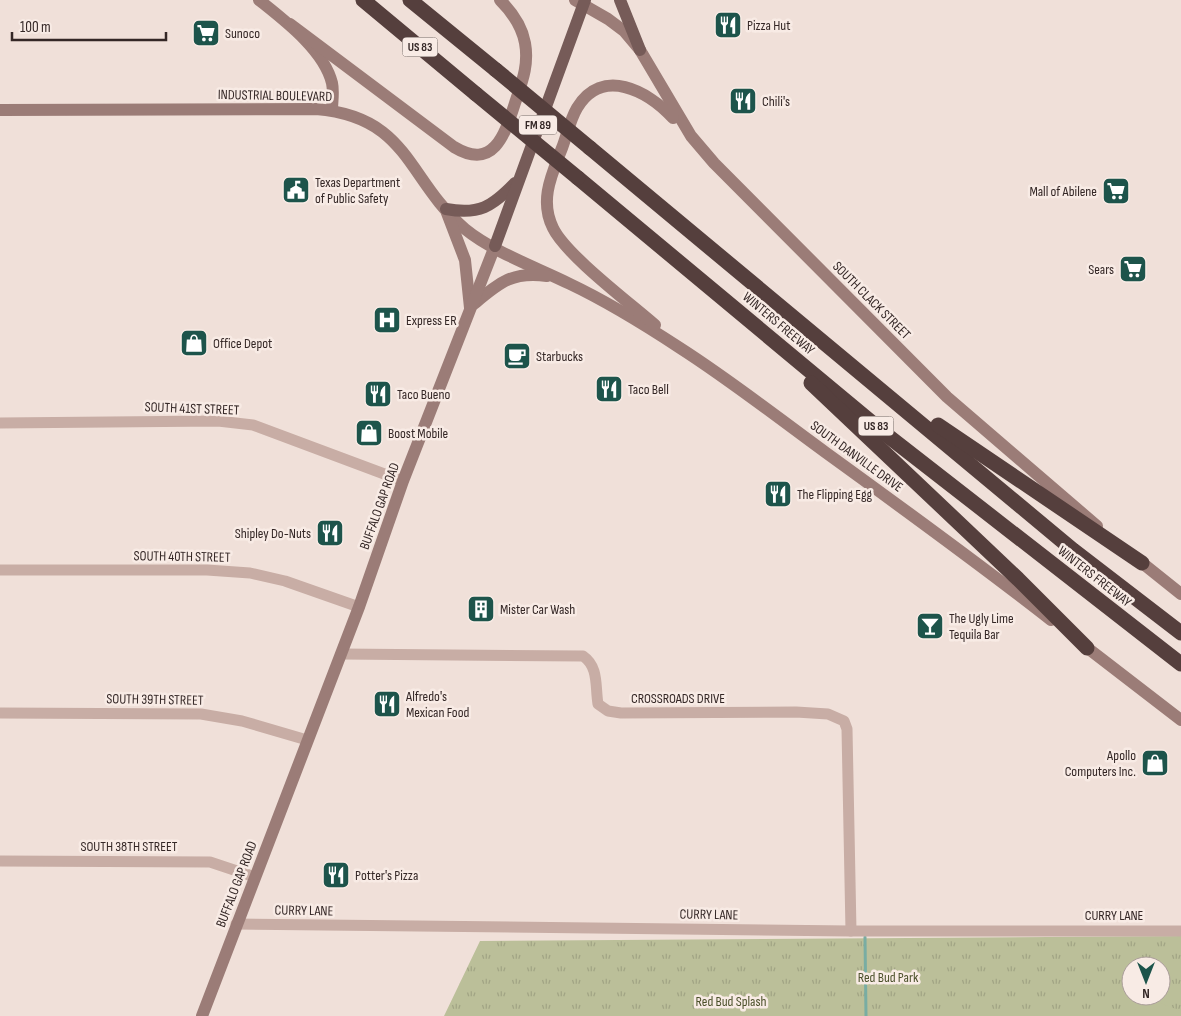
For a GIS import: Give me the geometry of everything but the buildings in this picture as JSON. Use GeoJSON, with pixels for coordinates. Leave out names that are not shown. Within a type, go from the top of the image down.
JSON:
{"type":"FeatureCollection","features":[{"type":"Feature","properties":{"kind":"highway","name":"WINTERS FREEWAY"},"geometry":{"type":"LineString","coordinates":[[363,0],[888,436],[1181,664]]}},
{"type":"Feature","properties":{"kind":"highway","name":"WINTERS FREEWAY"},"geometry":{"type":"LineString","coordinates":[[410,0],[870,379],[1073,550],[1181,633]]}},
{"type":"Feature","properties":{"kind":"highway"},"geometry":{"type":"LineString","coordinates":[[415,0],[445,30]]}},
{"type":"Feature","properties":{"kind":"highway"},"geometry":{"type":"LineString","coordinates":[[718,293],[1011,572],[1086,648]]}},
{"type":"Feature","properties":{"kind":"highway"},"geometry":{"type":"LineString","coordinates":[[870,379],[1142,564]]}},
{"type":"Feature","properties":{"kind":"main road"},"geometry":{"type":"LineString","coordinates":[[258,0],[454,147],[463,152],[481,154],[495,147],[506,132],[527,64],[522,30],[500,0]]}},
{"type":"Feature","properties":{"kind":"main road"},"geometry":{"type":"LineString","coordinates":[[620,0],[640,50]]}},
{"type":"Feature","properties":{"kind":"main road","name":"SOUTH CLACK STREET"},"geometry":{"type":"LineString","coordinates":[[581,1],[624,31],[640,50],[691,136],[714,163],[948,397],[1142,564],[1181,594]]}},
{"type":"Feature","properties":{"kind":"main road","name":"BUFFALO GAP ROAD"},"geometry":{"type":"LineString","coordinates":[[202,1016],[359,607],[403,481],[495,246],[581,1]]}},
{"type":"Feature","properties":{"kind":"main road"},"geometry":{"type":"LineString","coordinates":[[290,24],[328,72],[333,92],[332,110]]}},
{"type":"Feature","properties":{"kind":"main road"},"geometry":{"type":"LineString","coordinates":[[682,348],[561,240],[549,217],[546,195],[577,109],[589,94],[605,88],[625,86],[635,89],[664,108],[691,136]]}},
{"type":"Feature","properties":{"kind":"main road","name":"INDUSTRIAL BOULEVARD"},"geometry":{"type":"LineString","coordinates":[[0,110],[332,110],[361,118],[393,139],[402,148],[446,209],[466,230],[495,246]]}},
{"type":"Feature","properties":{"kind":"main road"},"geometry":{"type":"LineString","coordinates":[[446,209],[457,211],[484,209],[519,180]]}},
{"type":"Feature","properties":{"kind":"main road"},"geometry":{"type":"LineString","coordinates":[[446,209],[465,260],[471,308]]}},
{"type":"Feature","properties":{"kind":"main road","name":"SOUTH DANVILLE DRIVE"},"geometry":{"type":"LineString","coordinates":[[495,246],[598,297],[682,348],[966,553],[1181,720]]}},
{"type":"Feature","properties":{"kind":"main road"},"geometry":{"type":"LineString","coordinates":[[471,308],[502,281],[531,274],[559,278]]}},
{"type":"Feature","properties":{"kind":"street","name":"SOUTH 41ST STREET"},"geometry":{"type":"LineString","coordinates":[[0,422],[218,421],[254,425],[403,481]]}},
{"type":"Feature","properties":{"kind":"street","name":"SOUTH 40TH STREET"},"geometry":{"type":"LineString","coordinates":[[0,570],[207,570],[250,573],[285,581],[359,607]]}},
{"type":"Feature","properties":{"kind":"street","name":"CROSSROADS DRIVE"},"geometry":{"type":"LineString","coordinates":[[341,654],[583,656],[591,661],[596,674],[598,704],[608,711],[621,713],[796,712],[828,714],[844,721],[847,729],[851,931]]}},
{"type":"Feature","properties":{"kind":"street","name":"SOUTH 39TH STREET"},"geometry":{"type":"LineString","coordinates":[[0,713],[201,714],[242,721],[307,740]]}},
{"type":"Feature","properties":{"kind":"street","name":"SOUTH 38TH STREET"},"geometry":{"type":"LineString","coordinates":[[0,861],[210,862],[255,877]]}},
{"type":"Feature","properties":{"kind":"street","name":"CURRY LANE"},"geometry":{"type":"LineString","coordinates":[[236,924],[851,931],[1181,931]]}},
{"type":"Feature","properties":{"kind":"green space","name":"Red Bud Park"},"geometry":{"type":"Polygon","coordinates":[[[1181,936],[1181,1016],[444,1016],[480,941],[1181,936]]]}},
{"type":"Feature","properties":{"kind":"green space"},"geometry":{"type":"Polygon","coordinates":[[[1136,1006],[1168,1006],[1181,1011],[1181,1016],[1134,1016],[1136,1006]]]}},
{"type":"Feature","properties":{"kind":"waterway"},"geometry":{"type":"LineString","coordinates":[[865,937],[866,1016]]}},
{"type":"Feature","properties":{"kind":"place","name":"Pizza Hut"},"geometry":{"type":"Point","coordinates":[728,25]}},
{"type":"Feature","properties":{"kind":"place","name":"Sunoco"},"geometry":{"type":"Point","coordinates":[206,33]}},
{"type":"Feature","properties":{"kind":"place","name":"Chili's"},"geometry":{"type":"Point","coordinates":[743,101]}},
{"type":"Feature","properties":{"kind":"place","name":"Texas Department of Public Safety"},"geometry":{"type":"Point","coordinates":[296,190]}},
{"type":"Feature","properties":{"kind":"place","name":"Mall of Abilene"},"geometry":{"type":"Point","coordinates":[1116,191]}},
{"type":"Feature","properties":{"kind":"place","name":"Sears"},"geometry":{"type":"Point","coordinates":[1133,269]}},
{"type":"Feature","properties":{"kind":"place","name":"Express ER"},"geometry":{"type":"Point","coordinates":[387,320]}},
{"type":"Feature","properties":{"kind":"place","name":"Office Depot"},"geometry":{"type":"Point","coordinates":[194,343]}},
{"type":"Feature","properties":{"kind":"place","name":"Starbucks"},"geometry":{"type":"Point","coordinates":[517,356]}},
{"type":"Feature","properties":{"kind":"place","name":"Taco Bell"},"geometry":{"type":"Point","coordinates":[609,389]}},
{"type":"Feature","properties":{"kind":"place","name":"Taco Bueno"},"geometry":{"type":"Point","coordinates":[378,394]}},
{"type":"Feature","properties":{"kind":"place","name":"Boost Mobile"},"geometry":{"type":"Point","coordinates":[369,433]}},
{"type":"Feature","properties":{"kind":"place","name":"The Flipping Egg"},"geometry":{"type":"Point","coordinates":[778,494]}},
{"type":"Feature","properties":{"kind":"place","name":"Shipley Do-Nuts"},"geometry":{"type":"Point","coordinates":[330,533]}},
{"type":"Feature","properties":{"kind":"place","name":"Mister Car Wash"},"geometry":{"type":"Point","coordinates":[481,609]}},
{"type":"Feature","properties":{"kind":"place","name":"The Ugly Lime Tequila Bar"},"geometry":{"type":"Point","coordinates":[930,626]}},
{"type":"Feature","properties":{"kind":"place","name":"Alfredo's Mexican Food"},"geometry":{"type":"Point","coordinates":[387,704]}},
{"type":"Feature","properties":{"kind":"place","name":"Apollo Computers Inc."},"geometry":{"type":"Point","coordinates":[1155,763]}},
{"type":"Feature","properties":{"kind":"place","name":"Potter's Pizza"},"geometry":{"type":"Point","coordinates":[336,875]}},
{"type":"Feature","properties":{"kind":"park label","name":"Red Bud Splash"},"geometry":{"type":"Point","coordinates":[731,1001]}}]}
